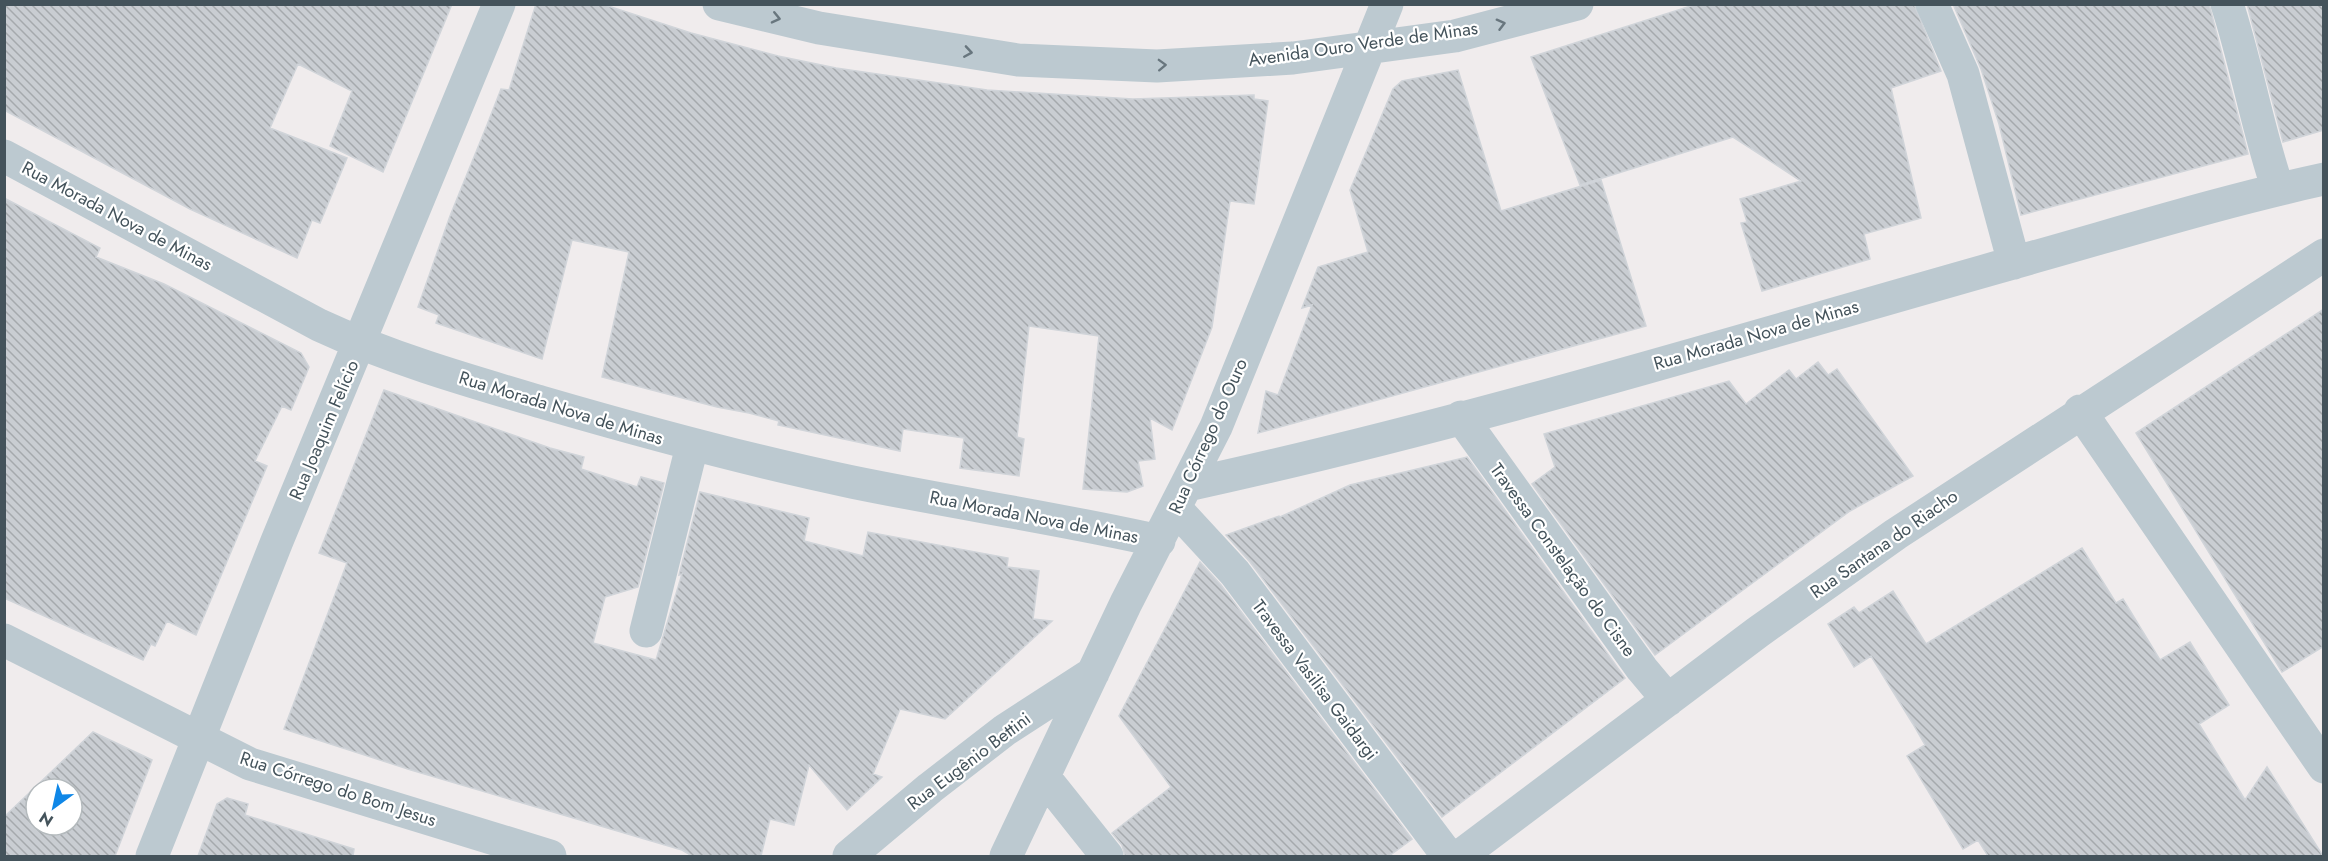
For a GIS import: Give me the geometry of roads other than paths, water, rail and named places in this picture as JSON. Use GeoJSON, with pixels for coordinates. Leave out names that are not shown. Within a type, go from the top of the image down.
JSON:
{"type":"FeatureCollection","features":[{"type":"Feature","properties":{"kind":"street","name":"Rua Joaquim Felício"},"geometry":{"type":"LineString","coordinates":[[152,856],[198,738],[499,4]]}},
{"type":"Feature","properties":{"kind":"street","name":"Avenida Ouro Verde de Minas"},"geometry":{"type":"LineString","coordinates":[[719,4],[819,28],[1018,60],[1156,66],[1293,58],[1455,36],[1577,4]]}},
{"type":"Feature","properties":{"kind":"street","name":"Rua Córrego do Ouro"},"geometry":{"type":"LineString","coordinates":[[1006,856],[1093,673],[1216,427],[1387,4]]}},
{"type":"Feature","properties":{"kind":"street"},"geometry":{"type":"LineString","coordinates":[[1932,4],[1963,74],[2014,263]]}},
{"type":"Feature","properties":{"kind":"street"},"geometry":{"type":"LineString","coordinates":[[2227,4],[2237,35],[2261,139],[2278,189]]}},
{"type":"Feature","properties":{"kind":"street","name":"Rua Morada Nova de Minas"},"geometry":{"type":"LineString","coordinates":[[4,156],[308,319],[360,344],[471,382],[693,447],[852,482],[1083,524],[1159,541]]}},
{"type":"Feature","properties":{"kind":"street","name":"Rua Morada Nova de Minas"},"geometry":{"type":"LineString","coordinates":[[1181,497],[1294,462],[2278,189],[2324,179]]}},
{"type":"Feature","properties":{"kind":"street","name":"Rua Santana do Riacho"},"geometry":{"type":"LineString","coordinates":[[1460,856],[1887,540],[2080,411],[2323,256]]}},
{"type":"Feature","properties":{"kind":"street"},"geometry":{"type":"LineString","coordinates":[[2080,411],[2324,767]]}},
{"type":"Feature","properties":{"kind":"street","name":"Travessa Constelação do Cisne"},"geometry":{"type":"LineString","coordinates":[[1461,417],[1635,659],[1668,700]]}},
{"type":"Feature","properties":{"kind":"street"},"geometry":{"type":"LineString","coordinates":[[646,631],[693,447]]}},
{"type":"Feature","properties":{"kind":"street","name":"Travessa Vasilisa Gaidargi"},"geometry":{"type":"LineString","coordinates":[[1181,497],[1235,573],[1448,856]]}},
{"type":"Feature","properties":{"kind":"street","name":"Rua Córrego do Bom Jesus"},"geometry":{"type":"LineString","coordinates":[[4,640],[250,764],[550,856]]}},
{"type":"Feature","properties":{"kind":"street","name":"Rua Eugênio Bettini"},"geometry":{"type":"LineString","coordinates":[[849,856],[930,788],[1005,730],[1093,673]]}},
{"type":"Feature","properties":{"kind":"street"},"geometry":{"type":"LineString","coordinates":[[1044,777],[1107,856]]}}]}
